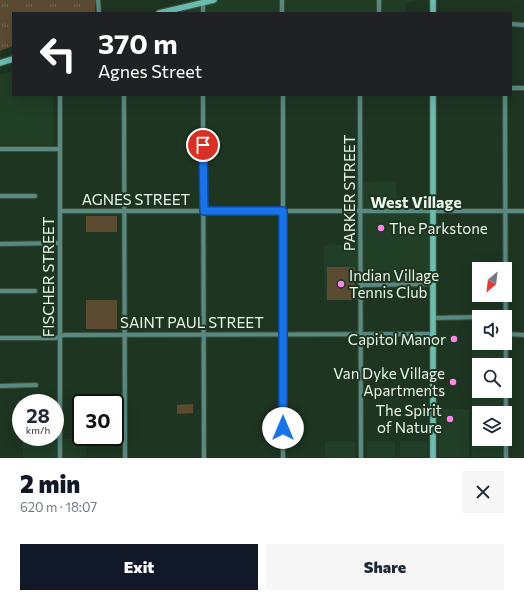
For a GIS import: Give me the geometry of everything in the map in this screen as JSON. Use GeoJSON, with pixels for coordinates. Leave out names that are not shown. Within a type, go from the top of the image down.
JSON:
{"type":"FeatureCollection","features":[{"type":"Feature","properties":{"kind":"main road"},"geometry":{"type":"LineString","coordinates":[[163,12],[214,0]]}},
{"type":"Feature","properties":{"kind":"main road"},"geometry":{"type":"LineString","coordinates":[[433,0],[433,12]]}},
{"type":"Feature","properties":{"kind":"main road"},"geometry":{"type":"LineString","coordinates":[[0,63],[12,59]]}},
{"type":"Feature","properties":{"kind":"main road"},"geometry":{"type":"LineString","coordinates":[[433,96],[434,458]]}},
{"type":"Feature","properties":{"kind":"street"},"geometry":{"type":"LineString","coordinates":[[98,0],[99,12]]}},
{"type":"Feature","properties":{"kind":"street"},"geometry":{"type":"LineString","coordinates":[[282,0],[282,12]]}},
{"type":"Feature","properties":{"kind":"street"},"geometry":{"type":"LineString","coordinates":[[379,0],[379,12]]}},
{"type":"Feature","properties":{"kind":"street"},"geometry":{"type":"LineString","coordinates":[[203,3],[203,12]]}},
{"type":"Feature","properties":{"kind":"street"},"geometry":{"type":"LineString","coordinates":[[512,24],[524,25]]}},
{"type":"Feature","properties":{"kind":"street"},"geometry":{"type":"LineString","coordinates":[[512,88],[524,88]]}},
{"type":"Feature","properties":{"kind":"street","name":"FISCHER STREET"},"geometry":{"type":"LineString","coordinates":[[60,96],[60,458]]}},
{"type":"Feature","properties":{"kind":"street"},"geometry":{"type":"LineString","coordinates":[[124,96],[125,458]]}},
{"type":"Feature","properties":{"kind":"street"},"geometry":{"type":"LineString","coordinates":[[202,96],[204,211],[204,458]]}},
{"type":"Feature","properties":{"kind":"street"},"geometry":{"type":"LineString","coordinates":[[283,96],[283,458]]}},
{"type":"Feature","properties":{"kind":"street","name":"PARKER STREET"},"geometry":{"type":"LineString","coordinates":[[360,96],[362,334],[361,458]]}},
{"type":"Feature","properties":{"kind":"street"},"geometry":{"type":"LineString","coordinates":[[505,96],[505,310]]}},
{"type":"Feature","properties":{"kind":"street"},"geometry":{"type":"LineString","coordinates":[[0,149],[60,149]]}},
{"type":"Feature","properties":{"kind":"street"},"geometry":{"type":"LineString","coordinates":[[0,196],[35,196]]}},
{"type":"Feature","properties":{"kind":"street","name":"AGNES STREET"},"geometry":{"type":"LineString","coordinates":[[60,211],[524,211]]}},
{"type":"Feature","properties":{"kind":"street"},"geometry":{"type":"LineString","coordinates":[[0,244],[60,243]]}},
{"type":"Feature","properties":{"kind":"street"},"geometry":{"type":"LineString","coordinates":[[361,284],[434,284]]}},
{"type":"Feature","properties":{"kind":"street"},"geometry":{"type":"LineString","coordinates":[[0,291],[35,291]]}},
{"type":"Feature","properties":{"kind":"street"},"geometry":{"type":"LineString","coordinates":[[434,318],[472,318]]}},
{"type":"Feature","properties":{"kind":"street","name":"SAINT PAUL STREET"},"geometry":{"type":"LineString","coordinates":[[0,338],[56,338],[64,335],[124,334],[434,334]]}},
{"type":"Feature","properties":{"kind":"street"},"geometry":{"type":"LineString","coordinates":[[512,334],[524,335]]}},
{"type":"Feature","properties":{"kind":"street"},"geometry":{"type":"LineString","coordinates":[[506,350],[506,458]]}},
{"type":"Feature","properties":{"kind":"street"},"geometry":{"type":"LineString","coordinates":[[0,386],[36,385]]}},
{"type":"Feature","properties":{"kind":"shaded area"},"geometry":{"type":"Polygon","coordinates":[[[214,0],[420,0],[406,3],[405,12],[171,12],[214,0]]]}},
{"type":"Feature","properties":{"kind":"shaded area"},"geometry":{"type":"Polygon","coordinates":[[[12,71],[12,96],[53,96],[54,145],[0,145],[0,75],[12,71]]]}},
{"type":"Feature","properties":{"kind":"shaded area"},"geometry":{"type":"Polygon","coordinates":[[[396,181],[397,210],[433,210],[433,225],[456,226],[455,233],[433,232],[433,284],[362,285],[361,300],[325,299],[324,245],[361,245],[361,182],[396,181]]]}},
{"type":"Feature","properties":{"kind":"shaded area"},"geometry":{"type":"Polygon","coordinates":[[[472,350],[502,350],[502,358],[472,358],[472,350]]]}},
{"type":"Feature","properties":{"kind":"shaded area"},"geometry":{"type":"Polygon","coordinates":[[[472,398],[502,398],[502,406],[472,406],[472,398]]]}},
{"type":"Feature","properties":{"kind":"shaded area"},"geometry":{"type":"Polygon","coordinates":[[[439,409],[469,409],[469,457],[439,457],[439,409]]]}},
{"type":"Feature","properties":{"kind":"shaded area"},"geometry":{"type":"Polygon","coordinates":[[[64,439],[72,439],[72,446],[86,446],[86,458],[23,458],[23,446],[64,446],[64,439]]]}},
{"type":"Feature","properties":{"kind":"shaded area"},"geometry":{"type":"Polygon","coordinates":[[[325,441],[355,441],[355,458],[325,458],[325,441]]]}},
{"type":"Feature","properties":{"kind":"shaded area"},"geometry":{"type":"Polygon","coordinates":[[[367,441],[395,441],[395,458],[366,458],[367,441]]]}},
{"type":"Feature","properties":{"kind":"shaded area"},"geometry":{"type":"Polygon","coordinates":[[[400,441],[427,441],[427,457],[400,457],[400,441]]]}},
{"type":"Feature","properties":{"kind":"shaded area"},"geometry":{"type":"Polygon","coordinates":[[[472,446],[502,446],[502,457],[472,457],[472,446]]]}},
{"type":"Feature","properties":{"kind":"green space"},"geometry":{"type":"Polygon","coordinates":[[[0,0],[95,0],[95,12],[12,12],[12,46],[0,51],[0,0]]]}},
{"type":"Feature","properties":{"kind":"green space"},"geometry":{"type":"Polygon","coordinates":[[[86,216],[117,216],[117,232],[86,232],[86,216]]]}},
{"type":"Feature","properties":{"kind":"green space","name":"Indian Village Tennis Club"},"geometry":{"type":"Polygon","coordinates":[[[327,267],[355,267],[355,300],[327,300],[327,267]]]}},
{"type":"Feature","properties":{"kind":"green space"},"geometry":{"type":"Polygon","coordinates":[[[86,300],[117,300],[117,329],[86,329],[86,300]]]}},
{"type":"Feature","properties":{"kind":"green space"},"geometry":{"type":"Polygon","coordinates":[[[193,404],[193,413],[177,414],[177,405],[193,404]]]}},
{"type":"Feature","properties":{"kind":"place","name":"The Parkstone"},"geometry":{"type":"Point","coordinates":[381,228]}},
{"type":"Feature","properties":{"kind":"place","name":"Indian Village Tennis Club"},"geometry":{"type":"Point","coordinates":[341,284]}},
{"type":"Feature","properties":{"kind":"place","name":"Capitol Manor"},"geometry":{"type":"Point","coordinates":[454,339]}},
{"type":"Feature","properties":{"kind":"place","name":"Van Dyke Village Apartments"},"geometry":{"type":"Point","coordinates":[453,382]}},
{"type":"Feature","properties":{"kind":"place","name":"The Spirit of Nature"},"geometry":{"type":"Point","coordinates":[450,419]}},
{"type":"Feature","properties":{"kind":"district","name":"West Village"},"geometry":{"type":"Point","coordinates":[416,201]}},
{"type":"Feature","properties":{"kind":"route"},"geometry":{"type":"LineString","coordinates":[[203,145],[204,211],[283,211],[283,428]]}}]}
